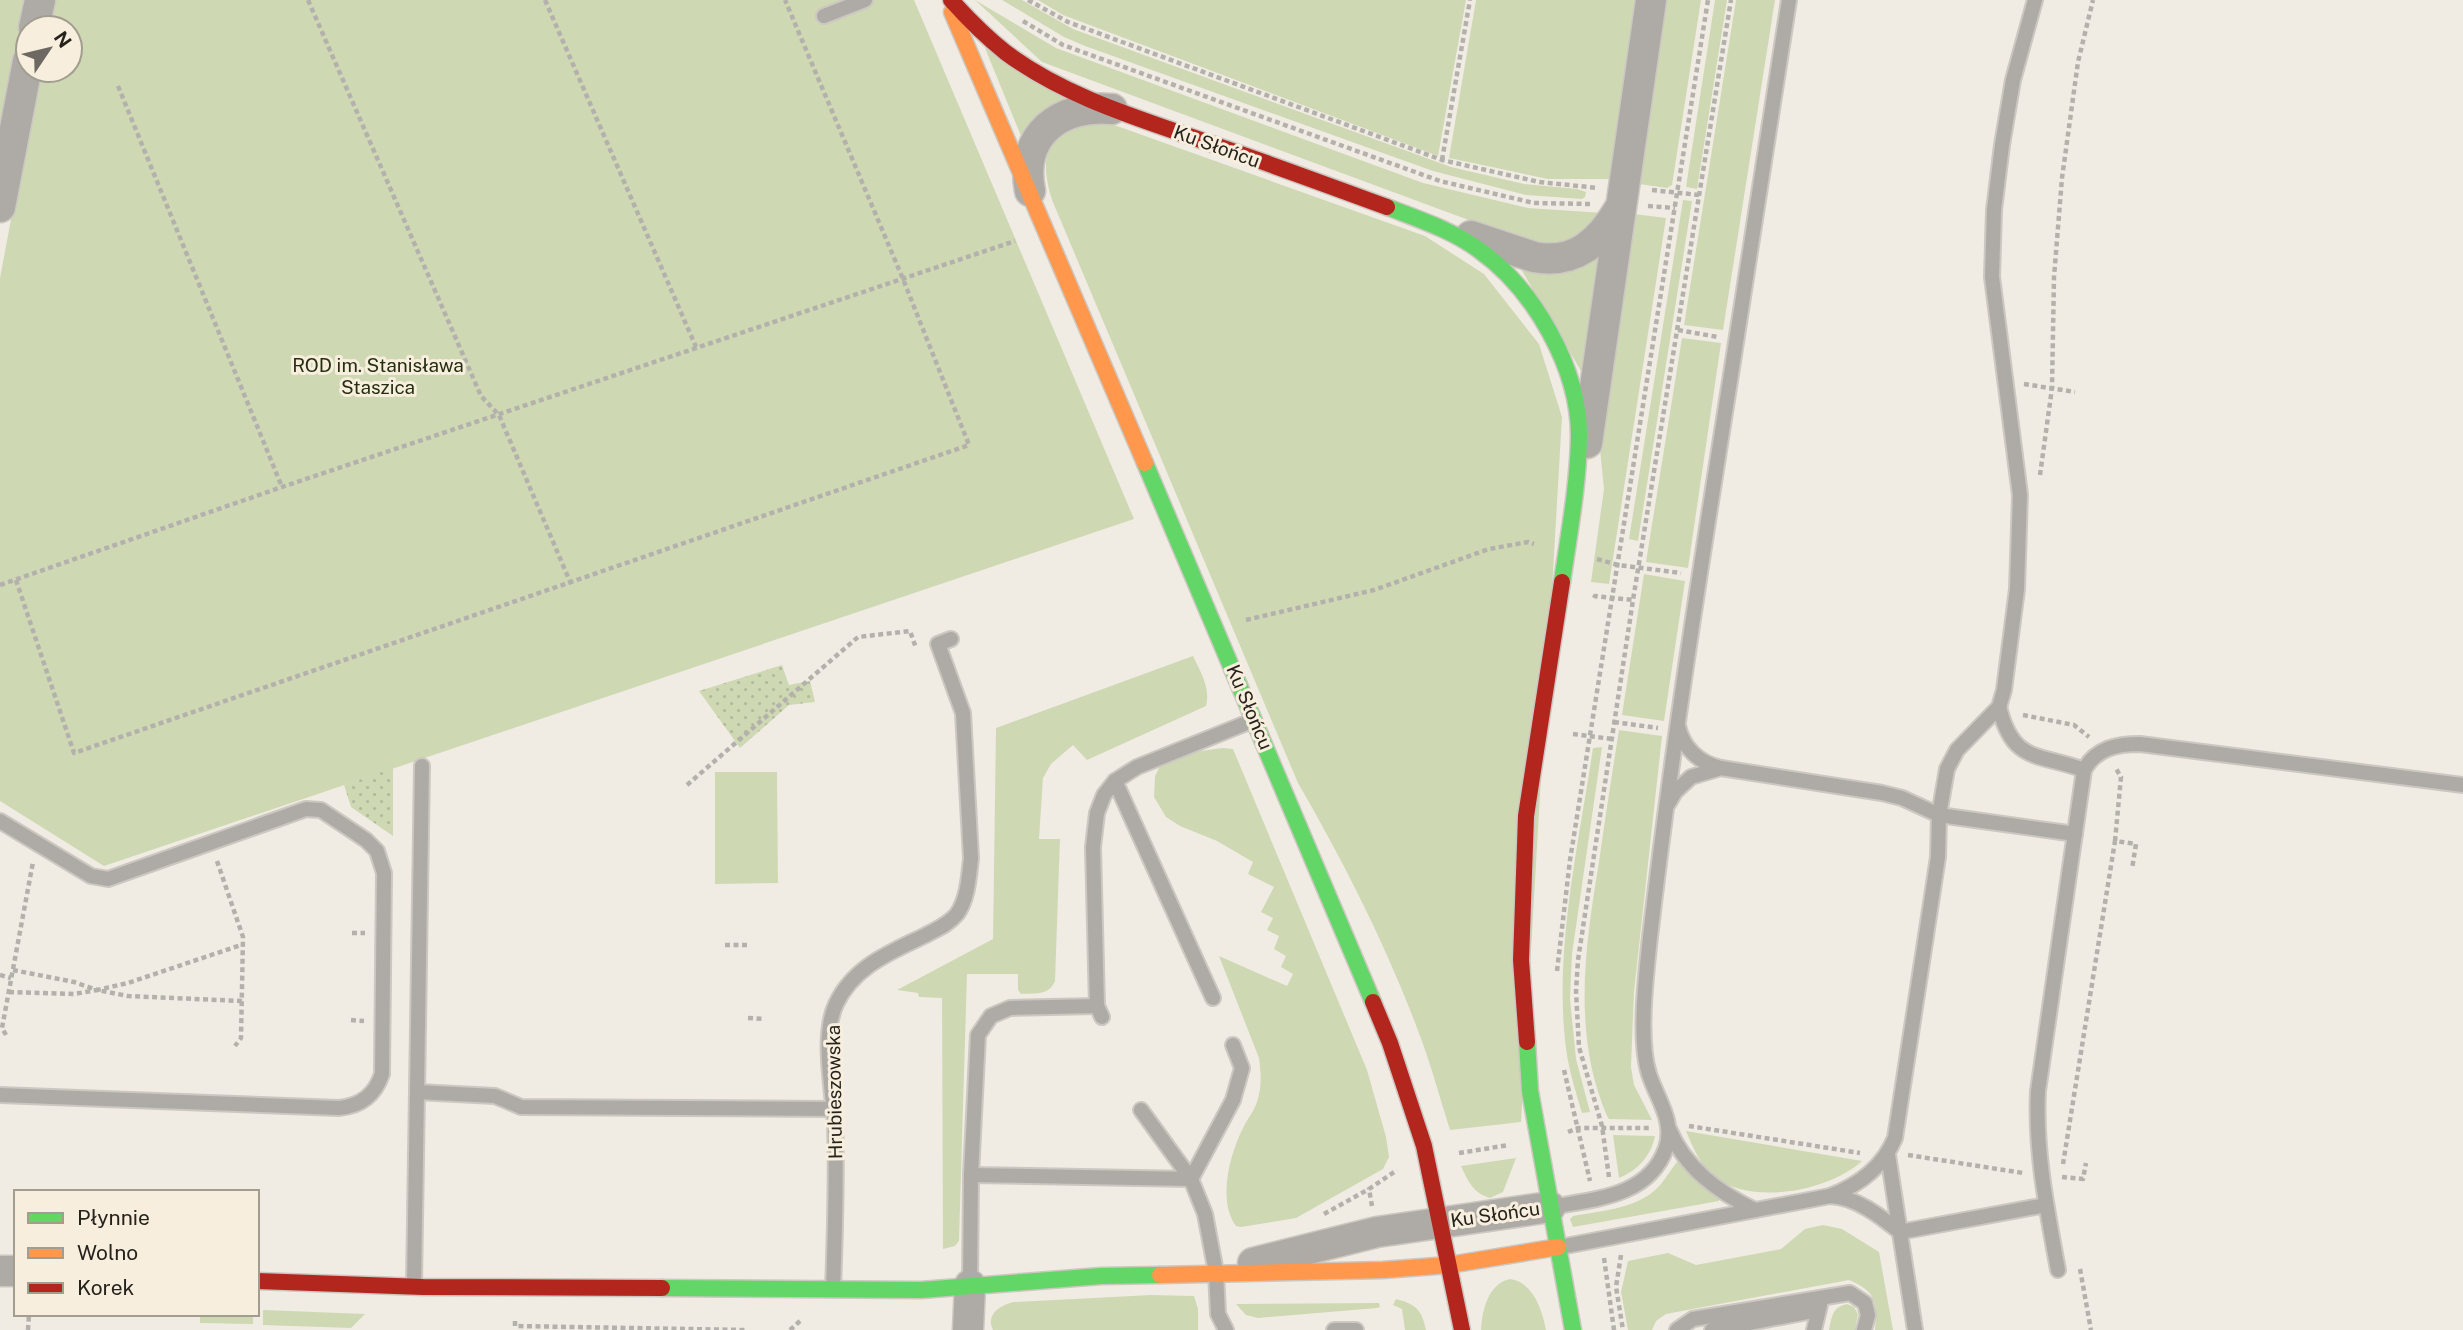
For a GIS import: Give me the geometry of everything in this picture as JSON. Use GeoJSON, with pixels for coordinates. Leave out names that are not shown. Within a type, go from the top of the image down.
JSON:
{"type":"FeatureCollection","features":[{"type":"Feature","properties":{"kind":"main road","name":"Ku Słońcu"},"geometry":{"type":"LineString","coordinates":[[949,0],[984,34],[1029,69],[1123,112],[1430,223],[1460,238],[1493,261],[1527,298],[1549,330],[1571,386],[1579,438],[1573,508],[1526,816],[1521,961],[1527,1064],[1573,1330]]}},
{"type":"Feature","properties":{"kind":"main road","name":"Ku Słońcu"},"geometry":{"type":"LineString","coordinates":[[949,0],[1397,1060],[1424,1146],[1462,1330]]}},
{"type":"Feature","properties":{"kind":"main road"},"geometry":{"type":"LineString","coordinates":[[259,1281],[414,1286],[921,1290],[970,1277],[1383,1270],[1449,1265],[1558,1247]]}},
{"type":"Feature","properties":{"kind":"street","name":"Ku Słońcu"},"geometry":{"type":"LineString","coordinates":[[1573,508],[1592,421],[1618,201],[1650,0]]}},
{"type":"Feature","properties":{"kind":"street"},"geometry":{"type":"LineString","coordinates":[[0,207],[24,84]]}},
{"type":"Feature","properties":{"kind":"street","name":"Ku Słońcu"},"geometry":{"type":"LineString","coordinates":[[1034,202],[1029,187],[1029,164],[1037,138],[1049,125],[1076,111],[1105,108],[1123,112]]}},
{"type":"Feature","properties":{"kind":"street","name":"Ku Słońcu"},"geometry":{"type":"LineString","coordinates":[[1430,223],[1534,257],[1554,258],[1574,254],[1592,244],[1604,233],[1618,201]]}},
{"type":"Feature","properties":{"kind":"street","name":"Ku Słońcu"},"geometry":{"type":"LineString","coordinates":[[1440,1221],[1550,1207]]}},
{"type":"Feature","properties":{"kind":"street"},"geometry":{"type":"LineString","coordinates":[[1216,1272],[1377,1232],[1440,1221]]}},
{"type":"Feature","properties":{"kind":"street"},"geometry":{"type":"LineString","coordinates":[[968,1330],[970,1277]]}},
{"type":"Feature","properties":{"kind":"lane"},"geometry":{"type":"LineString","coordinates":[[824,16],[864,0]]}},
{"type":"Feature","properties":{"kind":"lane"},"geometry":{"type":"LineString","coordinates":[[1755,1210],[1723,1193],[1683,1155],[1668,1127],[1648,1071],[1644,1049],[1649,947],[1676,726],[1789,0]]}},
{"type":"Feature","properties":{"kind":"lane"},"geometry":{"type":"LineString","coordinates":[[2035,0],[2013,80],[1994,210],[1992,277],[2020,495],[2017,589],[2004,690],[1999,707],[2002,722],[2020,749],[2036,758],[2084,770]]}},
{"type":"Feature","properties":{"kind":"lane","name":"Hrubieszowska"},"geometry":{"type":"LineString","coordinates":[[833,1291],[835,1205],[830,1025],[835,1006],[846,985],[863,969],[944,925],[958,913],[969,880],[971,858],[963,713],[938,644],[951,639]]}},
{"type":"Feature","properties":{"kind":"lane"},"geometry":{"type":"LineString","coordinates":[[1558,1247],[1830,1196],[1857,1184],[1888,1155],[1895,1138],[1930,914],[1938,857],[1939,816],[1947,769],[1957,750],[1999,707]]}},
{"type":"Feature","properties":{"kind":"lane"},"geometry":{"type":"LineString","coordinates":[[970,1277],[971,1175],[978,1035],[991,1016],[1010,1008],[1099,1012],[1093,847],[1097,813],[1104,794],[1115,781],[1137,767],[1255,720]]}},
{"type":"Feature","properties":{"kind":"lane"},"geometry":{"type":"LineString","coordinates":[[1676,726],[1696,757],[1704,763],[1721,768],[1882,793],[1902,798],[1939,816],[2074,834]]}},
{"type":"Feature","properties":{"kind":"lane"},"geometry":{"type":"LineString","coordinates":[[2058,1270],[2042,1180],[2036,1125],[2038,1091],[2084,770],[2095,755],[2126,744],[2140,744],[2463,785]]}},
{"type":"Feature","properties":{"kind":"lane"},"geometry":{"type":"LineString","coordinates":[[414,1286],[422,766]]}},
{"type":"Feature","properties":{"kind":"lane"},"geometry":{"type":"LineString","coordinates":[[1663,826],[1668,805],[1684,781],[1697,774],[1721,768]]}},
{"type":"Feature","properties":{"kind":"lane"},"geometry":{"type":"LineString","coordinates":[[1115,781],[1213,998]]}},
{"type":"Feature","properties":{"kind":"lane"},"geometry":{"type":"LineString","coordinates":[[0,821],[91,876],[108,880],[306,809],[321,810],[348,826],[376,851],[384,873],[382,1074],[371,1095],[351,1107],[0,1095]]}},
{"type":"Feature","properties":{"kind":"lane"},"geometry":{"type":"LineString","coordinates":[[1191,1179],[1233,1100],[1242,1068],[1233,1045]]}},
{"type":"Feature","properties":{"kind":"lane"},"geometry":{"type":"LineString","coordinates":[[417,1092],[495,1096],[521,1107],[833,1109]]}},
{"type":"Feature","properties":{"kind":"lane"},"geometry":{"type":"LineString","coordinates":[[1141,1110],[1191,1179],[1205,1214],[1216,1272],[1218,1314],[1226,1330]]}},
{"type":"Feature","properties":{"kind":"lane"},"geometry":{"type":"LineString","coordinates":[[1550,1207],[1633,1188],[1653,1172],[1661,1159],[1667,1142],[1668,1127]]}},
{"type":"Feature","properties":{"kind":"lane"},"geometry":{"type":"LineString","coordinates":[[1888,1155],[1915,1330]]}},
{"type":"Feature","properties":{"kind":"lane"},"geometry":{"type":"LineString","coordinates":[[971,1175],[1191,1179]]}},
{"type":"Feature","properties":{"kind":"lane"},"geometry":{"type":"LineString","coordinates":[[1830,1196],[1844,1198],[1862,1206],[1900,1232],[2046,1205]]}},
{"type":"Feature","properties":{"kind":"lane"},"geometry":{"type":"LineString","coordinates":[[1712,1330],[1774,1324],[1850,1293],[1865,1303],[1868,1315],[1864,1330]]}},
{"type":"Feature","properties":{"kind":"lane"},"geometry":{"type":"LineString","coordinates":[[1677,1330],[1693,1319],[1821,1303]]}},
{"type":"Feature","properties":{"kind":"lane"},"geometry":{"type":"LineString","coordinates":[[1814,1330],[1821,1303]]}},
{"type":"Feature","properties":{"kind":"lane"},"geometry":{"type":"LineString","coordinates":[[1795,1330],[1798,1314]]}},
{"type":"Feature","properties":{"kind":"lane"},"geometry":{"type":"LineString","coordinates":[[1334,1330],[1356,1330]]}},
{"type":"Feature","properties":{"kind":"path"},"geometry":{"type":"LineString","coordinates":[[309,0],[481,396],[499,415],[571,584]]}},
{"type":"Feature","properties":{"kind":"path"},"geometry":{"type":"LineString","coordinates":[[545,0],[696,347]]}},
{"type":"Feature","properties":{"kind":"path"},"geometry":{"type":"LineString","coordinates":[[16,580],[74,753],[969,445],[903,279],[785,0]]}},
{"type":"Feature","properties":{"kind":"path"},"geometry":{"type":"LineString","coordinates":[[1028,0],[1068,22],[1442,160],[1618,201],[1675,208]]}},
{"type":"Feature","properties":{"kind":"path"},"geometry":{"type":"LineString","coordinates":[[1442,160],[1470,0]]}},
{"type":"Feature","properties":{"kind":"path"},"geometry":{"type":"LineString","coordinates":[[1557,978],[1568,873],[1708,0]]}},
{"type":"Feature","properties":{"kind":"path"},"geometry":{"type":"LineString","coordinates":[[1610,1181],[1602,1126],[1580,1047],[1576,991],[1578,960],[1633,600],[1731,0]]}},
{"type":"Feature","properties":{"kind":"path"},"geometry":{"type":"LineString","coordinates":[[2040,480],[2052,388],[2054,277],[2062,178],[2078,62],[2093,0]]}},
{"type":"Feature","properties":{"kind":"path"},"geometry":{"type":"LineString","coordinates":[[1012,14],[1063,45],[1440,181],[1534,202],[1618,201]]}},
{"type":"Feature","properties":{"kind":"path"},"geometry":{"type":"LineString","coordinates":[[118,86],[282,486]]}},
{"type":"Feature","properties":{"kind":"path"},"geometry":{"type":"LineString","coordinates":[[1651,190],[1699,195]]}},
{"type":"Feature","properties":{"kind":"path"},"geometry":{"type":"LineString","coordinates":[[0,585],[282,486],[1046,230]]}},
{"type":"Feature","properties":{"kind":"path"},"geometry":{"type":"LineString","coordinates":[[1678,330],[1722,337]]}},
{"type":"Feature","properties":{"kind":"path"},"geometry":{"type":"LineString","coordinates":[[2017,383],[2075,392]]}},
{"type":"Feature","properties":{"kind":"path"},"geometry":{"type":"LineString","coordinates":[[1218,633],[1239,622],[1374,590],[1489,549],[1528,542],[1618,565],[1700,576]]}},
{"type":"Feature","properties":{"kind":"path"},"geometry":{"type":"LineString","coordinates":[[1593,609],[1595,596],[1633,600]]}},
{"type":"Feature","properties":{"kind":"path"},"geometry":{"type":"LineString","coordinates":[[688,785],[858,637],[910,631],[919,655]]}},
{"type":"Feature","properties":{"kind":"path"},"geometry":{"type":"LineString","coordinates":[[2020,711],[2025,717],[2074,725],[2104,750],[2121,777],[2115,841],[2063,1160],[2066,1190]]}},
{"type":"Feature","properties":{"kind":"path"},"geometry":{"type":"LineString","coordinates":[[1614,722],[1676,726]]}},
{"type":"Feature","properties":{"kind":"path"},"geometry":{"type":"LineString","coordinates":[[1575,724],[1573,736],[1612,739]]}},
{"type":"Feature","properties":{"kind":"path"},"geometry":{"type":"LineString","coordinates":[[2115,841],[2136,844],[2132,869]]}},
{"type":"Feature","properties":{"kind":"path"},"geometry":{"type":"LineString","coordinates":[[6,1035],[2,1028],[37,842]]}},
{"type":"Feature","properties":{"kind":"path"},"geometry":{"type":"LineString","coordinates":[[211,843],[244,944],[241,1038],[235,1046]]}},
{"type":"Feature","properties":{"kind":"path"},"geometry":{"type":"LineString","coordinates":[[9,992],[74,994],[97,990],[128,983],[244,944]]}},
{"type":"Feature","properties":{"kind":"path"},"geometry":{"type":"LineString","coordinates":[[725,945],[748,945]]}},
{"type":"Feature","properties":{"kind":"path"},"geometry":{"type":"LineString","coordinates":[[13,970],[128,996],[242,1001]]}},
{"type":"Feature","properties":{"kind":"path"},"geometry":{"type":"LineString","coordinates":[[0,975],[11,978]]}},
{"type":"Feature","properties":{"kind":"path"},"geometry":{"type":"LineString","coordinates":[[748,1018],[765,1019]]}},
{"type":"Feature","properties":{"kind":"path"},"geometry":{"type":"LineString","coordinates":[[1562,1063],[1591,1183]]}},
{"type":"Feature","properties":{"kind":"path"},"geometry":{"type":"LineString","coordinates":[[1561,1136],[1578,1128],[1686,1125],[1866,1154],[1911,1155],[2006,1170],[2042,1180],[2064,1177],[2083,1179],[2086,1163]]}},
{"type":"Feature","properties":{"kind":"path"},"geometry":{"type":"LineString","coordinates":[[1455,1153],[1520,1144]]}},
{"type":"Feature","properties":{"kind":"path"},"geometry":{"type":"LineString","coordinates":[[1373,1212],[1369,1189],[1403,1166]]}},
{"type":"Feature","properties":{"kind":"path"},"geometry":{"type":"LineString","coordinates":[[1620,1251],[1622,1261],[1616,1287],[1623,1330]]}},
{"type":"Feature","properties":{"kind":"path"},"geometry":{"type":"LineString","coordinates":[[1605,1265],[1614,1330]]}},
{"type":"Feature","properties":{"kind":"path"},"geometry":{"type":"LineString","coordinates":[[2080,1266],[2091,1330]]}},
{"type":"Feature","properties":{"kind":"green space"},"geometry":{"type":"Polygon","coordinates":[[[0,0],[26,0],[23,14],[14,14],[14,63],[0,136],[0,0]]]}},
{"type":"Feature","properties":{"kind":"green space","name":"ROD im. Stanisława Staszica"},"geometry":{"type":"Polygon","coordinates":[[[52,0],[914,0],[1134,519],[104,866],[0,801],[0,278],[36,84],[84,84],[84,14],[50,14],[52,0]]]}},
{"type":"Feature","properties":{"kind":"green space"},"geometry":{"type":"Polygon","coordinates":[[[975,0],[1056,48],[1423,183],[1528,208],[1604,213],[1595,224],[1576,238],[1556,243],[1520,239],[1042,62],[975,0]]]}},
{"type":"Feature","properties":{"kind":"green space"},"geometry":{"type":"Polygon","coordinates":[[[1002,0],[1022,0],[1073,29],[1451,167],[1524,184],[1577,189],[1586,192],[1585,197],[1582,199],[1526,195],[1433,171],[1085,46],[1064,37],[1002,0]]]}},
{"type":"Feature","properties":{"kind":"green space"},"geometry":{"type":"Polygon","coordinates":[[[1038,0],[1466,0],[1438,156],[1063,15],[1038,0]]]}},
{"type":"Feature","properties":{"kind":"green space"},"geometry":{"type":"Polygon","coordinates":[[[1476,0],[1641,0],[1610,179],[1548,179],[1449,158],[1476,0]]]}},
{"type":"Feature","properties":{"kind":"green space"},"geometry":{"type":"Polygon","coordinates":[[[1667,0],[1701,0],[1672,185],[1667,188],[1639,184],[1667,0]]]}},
{"type":"Feature","properties":{"kind":"green space"},"geometry":{"type":"Polygon","coordinates":[[[1715,0],[1727,0],[1697,189],[1686,187],[1715,0]]]}},
{"type":"Feature","properties":{"kind":"green space"},"geometry":{"type":"Polygon","coordinates":[[[1736,0],[1775,0],[1723,330],[1684,325],[1736,0]]]}},
{"type":"Feature","properties":{"kind":"green space"},"geometry":{"type":"Polygon","coordinates":[[[985,48],[1069,99],[1023,141],[985,48]]]}},
{"type":"Feature","properties":{"kind":"green space"},"geometry":{"type":"Polygon","coordinates":[[[1103,121],[1425,236],[1484,274],[1539,344],[1562,417],[1521,1122],[1450,1130],[1423,1044],[1382,943],[1298,783],[1052,200],[1046,167],[1047,155],[1052,145],[1071,131],[1103,121]]]}},
{"type":"Feature","properties":{"kind":"green space"},"geometry":{"type":"Polygon","coordinates":[[[1683,200],[1692,201],[1638,541],[1629,539],[1683,200]]]}},
{"type":"Feature","properties":{"kind":"green space"},"geometry":{"type":"Polygon","coordinates":[[[1634,214],[1666,218],[1609,584],[1591,582],[1604,489],[1599,439],[1634,214]]]}},
{"type":"Feature","properties":{"kind":"green space"},"geometry":{"type":"Polygon","coordinates":[[[1606,249],[1587,381],[1515,259],[1606,249]]]}},
{"type":"Feature","properties":{"kind":"green space"},"geometry":{"type":"Polygon","coordinates":[[[1682,338],[1721,343],[1688,568],[1646,562],[1682,338]]]}},
{"type":"Feature","properties":{"kind":"green space"},"geometry":{"type":"Polygon","coordinates":[[[1644,574],[1685,581],[1664,721],[1622,715],[1644,574]]]}},
{"type":"Feature","properties":{"kind":"green space"},"geometry":{"type":"Polygon","coordinates":[[[1193,656],[1206,686],[1206,706],[1087,760],[1073,745],[1051,764],[1043,778],[1039,839],[1060,839],[1055,981],[1045,991],[1021,994],[1018,990],[1018,974],[967,974],[959,1241],[955,1246],[943,1249],[942,998],[919,997],[918,993],[897,990],[993,939],[996,728],[1193,656]]]}},
{"type":"Feature","properties":{"kind":"green space"},"geometry":{"type":"Polygon","coordinates":[[[782,665],[789,685],[810,681],[815,702],[789,705],[740,748],[699,691],[782,665]]]}},
{"type":"Feature","properties":{"kind":"green space"},"geometry":{"type":"Polygon","coordinates":[[[1619,730],[1662,736],[1634,992],[1631,1067],[1634,1085],[1652,1120],[1609,1119],[1596,1085],[1585,1022],[1589,926],[1619,730]]]}},
{"type":"Feature","properties":{"kind":"green space"},"geometry":{"type":"Polygon","coordinates":[[[1602,747],[1572,954],[1570,999],[1576,1059],[1590,1112],[1582,1113],[1566,1049],[1563,968],[1570,894],[1593,748],[1602,747]]]}},
{"type":"Feature","properties":{"kind":"green space"},"geometry":{"type":"Polygon","coordinates":[[[1233,749],[1367,1070],[1389,1157],[1383,1169],[1296,1218],[1241,1227],[1236,1226],[1230,1215],[1226,1190],[1234,1149],[1257,1102],[1260,1069],[1259,1058],[1219,956],[1287,986],[1293,974],[1281,967],[1286,956],[1274,949],[1279,936],[1267,930],[1273,918],[1261,912],[1274,887],[1248,874],[1253,862],[1217,841],[1180,826],[1166,817],[1154,797],[1155,776],[1166,762],[1200,751],[1233,749]]]}},
{"type":"Feature","properties":{"kind":"green space"},"geometry":{"type":"Polygon","coordinates":[[[393,768],[393,836],[351,807],[344,785],[393,768]]]}},
{"type":"Feature","properties":{"kind":"green space"},"geometry":{"type":"Polygon","coordinates":[[[715,772],[777,772],[778,883],[715,884],[715,772]]]}},
{"type":"Feature","properties":{"kind":"green space"},"geometry":{"type":"Polygon","coordinates":[[[1686,1131],[1862,1161],[1848,1171],[1811,1187],[1769,1193],[1749,1191],[1731,1186],[1715,1177],[1698,1156],[1686,1131]]]}},
{"type":"Feature","properties":{"kind":"green space"},"geometry":{"type":"Polygon","coordinates":[[[1613,1135],[1655,1136],[1643,1162],[1619,1178],[1613,1135]]]}},
{"type":"Feature","properties":{"kind":"green space"},"geometry":{"type":"Polygon","coordinates":[[[1516,1158],[1503,1192],[1490,1198],[1475,1190],[1461,1166],[1516,1158]]]}},
{"type":"Feature","properties":{"kind":"green space"},"geometry":{"type":"Polygon","coordinates":[[[1679,1160],[1719,1196],[1719,1201],[1573,1227],[1570,1219],[1573,1216],[1616,1208],[1646,1197],[1658,1187],[1679,1160]]]}},
{"type":"Feature","properties":{"kind":"green space"},"geometry":{"type":"Polygon","coordinates":[[[1823,1225],[1842,1229],[1879,1252],[1893,1330],[1875,1330],[1876,1312],[1873,1299],[1865,1289],[1849,1280],[1666,1314],[1656,1321],[1652,1330],[1628,1330],[1621,1292],[1628,1261],[1668,1253],[1696,1265],[1781,1249],[1805,1229],[1823,1225]]]}},
{"type":"Feature","properties":{"kind":"green space"},"geometry":{"type":"Polygon","coordinates":[[[1510,1279],[1525,1285],[1535,1298],[1546,1330],[1481,1330],[1485,1306],[1491,1292],[1496,1286],[1510,1279]]]}},
{"type":"Feature","properties":{"kind":"green space"},"geometry":{"type":"Polygon","coordinates":[[[1151,1295],[1194,1296],[1198,1309],[1198,1330],[993,1330],[991,1324],[996,1311],[1014,1302],[1151,1295]]]}},
{"type":"Feature","properties":{"kind":"green space"},"geometry":{"type":"Polygon","coordinates":[[[1396,1299],[1417,1309],[1426,1330],[1405,1330],[1402,1309],[1393,1305],[1396,1299]]]}},
{"type":"Feature","properties":{"kind":"green space"},"geometry":{"type":"Polygon","coordinates":[[[1379,1303],[1380,1307],[1377,1308],[1258,1318],[1246,1315],[1236,1304],[1379,1303]]]}},
{"type":"Feature","properties":{"kind":"green space"},"geometry":{"type":"Polygon","coordinates":[[[1847,1304],[1854,1307],[1858,1314],[1855,1330],[1829,1330],[1836,1310],[1847,1304]]]}},
{"type":"Feature","properties":{"kind":"green space"},"geometry":{"type":"Polygon","coordinates":[[[263,1310],[365,1314],[351,1328],[263,1325],[263,1310]]]}},
{"type":"Feature","properties":{"kind":"green space"},"geometry":{"type":"Polygon","coordinates":[[[200,1316],[253,1316],[253,1324],[200,1323],[200,1316]]]}},
{"type":"Feature","properties":{"kind":"traffic: fast"},"geometry":{"type":"LineString","coordinates":[[1387,207],[1458,237],[1499,266],[1535,308],[1562,358],[1572,385],[1579,438],[1575,492],[1562,582]]}},
{"type":"Feature","properties":{"kind":"traffic: fast"},"geometry":{"type":"LineString","coordinates":[[1145,463],[1373,1002]]}},
{"type":"Feature","properties":{"kind":"traffic: fast"},"geometry":{"type":"LineString","coordinates":[[1527,1042],[1530,1091],[1573,1330]]}},
{"type":"Feature","properties":{"kind":"traffic: fast"},"geometry":{"type":"LineString","coordinates":[[662,1288],[921,1290],[1101,1276],[1160,1275]]}},
{"type":"Feature","properties":{"kind":"traffic: slow"},"geometry":{"type":"LineString","coordinates":[[952,12],[1145,463]]}},
{"type":"Feature","properties":{"kind":"traffic: slow"},"geometry":{"type":"LineString","coordinates":[[1160,1275],[1383,1270],[1449,1265],[1558,1247]]}},
{"type":"Feature","properties":{"kind":"traffic: jam"},"geometry":{"type":"LineString","coordinates":[[951,0],[1005,52],[1080,95],[1133,117],[1387,207]]}},
{"type":"Feature","properties":{"kind":"traffic: jam"},"geometry":{"type":"LineString","coordinates":[[1527,1042],[1521,960],[1526,816],[1562,582]]}},
{"type":"Feature","properties":{"kind":"traffic: jam"},"geometry":{"type":"LineString","coordinates":[[1373,1002],[1390,1043],[1424,1146],[1462,1330]]}},
{"type":"Feature","properties":{"kind":"traffic: jam"},"geometry":{"type":"LineString","coordinates":[[259,1281],[423,1287],[662,1288]]}}]}
